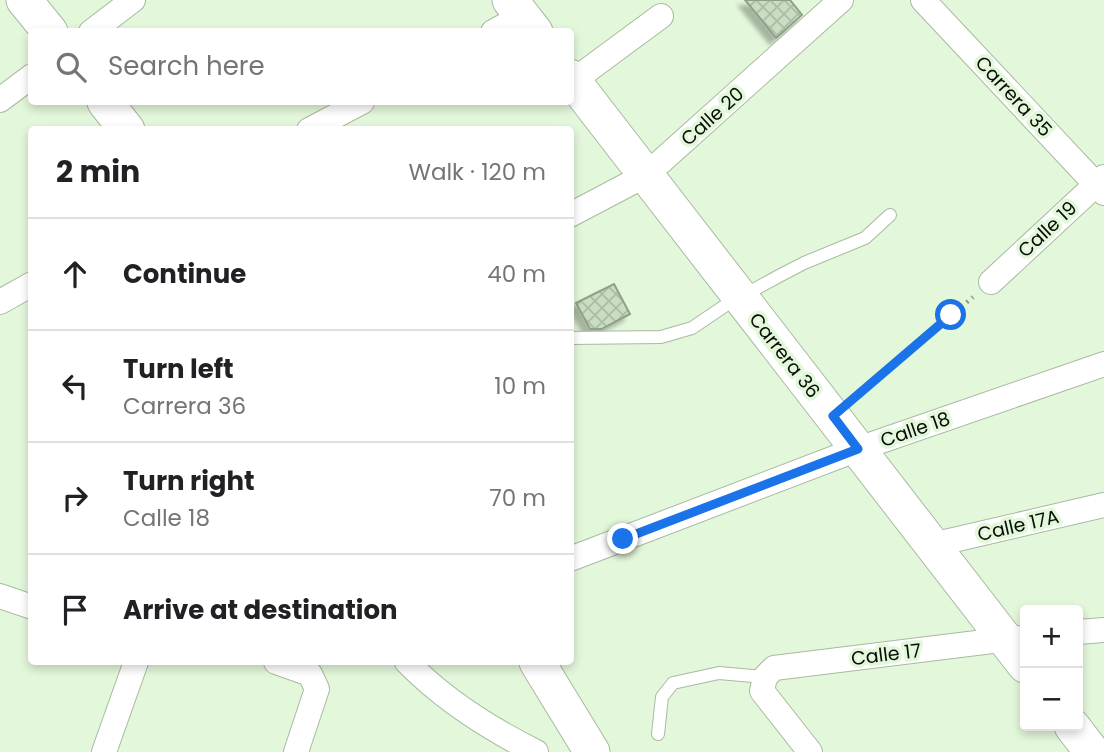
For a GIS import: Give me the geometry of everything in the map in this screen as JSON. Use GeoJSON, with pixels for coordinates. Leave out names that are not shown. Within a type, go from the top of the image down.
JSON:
{"type":"FeatureCollection","features":[{"type":"Feature","properties":{"kind":"street"},"geometry":{"type":"LineString","coordinates":[[24,0],[47,28]]}},
{"type":"Feature","properties":{"kind":"street"},"geometry":{"type":"LineString","coordinates":[[96,28],[133,0]]}},
{"type":"Feature","properties":{"kind":"street","name":"Calle 20"},"geometry":{"type":"LineString","coordinates":[[574,213],[646,175],[841,0]]}},
{"type":"Feature","properties":{"kind":"street","name":"Carrera 35"},"geometry":{"type":"LineString","coordinates":[[923,0],[1101,185]]}},
{"type":"Feature","properties":{"kind":"street"},"geometry":{"type":"LineString","coordinates":[[574,78],[661,16]]}},
{"type":"Feature","properties":{"kind":"street"},"geometry":{"type":"LineString","coordinates":[[0,100],[28,79]]}},
{"type":"Feature","properties":{"kind":"street","name":"Carrera 36"},"geometry":{"type":"LineString","coordinates":[[574,82],[932,545],[1019,647]]}},
{"type":"Feature","properties":{"kind":"street"},"geometry":{"type":"LineString","coordinates":[[107,105],[124,126]]}},
{"type":"Feature","properties":{"kind":"street"},"geometry":{"type":"LineString","coordinates":[[317,126],[356,105]]}},
{"type":"Feature","properties":{"kind":"street","name":"Calle 19"},"geometry":{"type":"LineString","coordinates":[[991,282],[1101,185]]}},
{"type":"Feature","properties":{"kind":"street"},"geometry":{"type":"LineString","coordinates":[[0,302],[28,286]]}},
{"type":"Feature","properties":{"kind":"street","name":"Calle 18"},"geometry":{"type":"LineString","coordinates":[[574,557],[858,449],[1102,371]]}},
{"type":"Feature","properties":{"kind":"street","name":"Calle 17A"},"geometry":{"type":"LineString","coordinates":[[932,545],[1104,505]]}},
{"type":"Feature","properties":{"kind":"street"},"geometry":{"type":"LineString","coordinates":[[0,596],[28,606]]}},
{"type":"Feature","properties":{"kind":"street"},"geometry":{"type":"LineString","coordinates":[[1083,632],[1104,630]]}},
{"type":"Feature","properties":{"kind":"street","name":"Calle 17"},"geometry":{"type":"LineString","coordinates":[[763,684],[774,668],[1019,647]]}},
{"type":"Feature","properties":{"kind":"street"},"geometry":{"type":"LineString","coordinates":[[104,752],[135,665]]}},
{"type":"Feature","properties":{"kind":"street"},"geometry":{"type":"LineString","coordinates":[[284,665],[310,674],[317,689],[296,752]]}},
{"type":"Feature","properties":{"kind":"street"},"geometry":{"type":"LineString","coordinates":[[410,665],[442,695],[470,715],[536,752]]}},
{"type":"Feature","properties":{"kind":"street"},"geometry":{"type":"LineString","coordinates":[[539,665],[592,752]]}},
{"type":"Feature","properties":{"kind":"street"},"geometry":{"type":"LineString","coordinates":[[763,684],[810,752]]}},
{"type":"Feature","properties":{"kind":"street"},"geometry":{"type":"LineString","coordinates":[[1076,731],[1093,752]]}},
{"type":"Feature","properties":{"kind":"lane"},"geometry":{"type":"LineString","coordinates":[[574,338],[661,337],[692,328],[741,297],[804,263],[865,238],[890,215]]}},
{"type":"Feature","properties":{"kind":"lane"},"geometry":{"type":"LineString","coordinates":[[658,734],[662,697],[673,683],[719,673],[763,684]]}},
{"type":"Feature","properties":{"kind":"path"},"geometry":{"type":"LineString","coordinates":[[833,416],[991,282]]}},
{"type":"Feature","properties":{"kind":"building"},"geometry":{"type":"Polygon","coordinates":[[[745,0],[790,0],[802,15],[776,38],[745,0]]]}},
{"type":"Feature","properties":{"kind":"building"},"geometry":{"type":"Polygon","coordinates":[[[614,284],[630,314],[602,329],[590,329],[576,303],[614,284]]]}},
{"type":"Feature","properties":{"kind":"route"},"geometry":{"type":"LineString","coordinates":[[623,539],[858,449],[833,416],[951,315]]}}]}
